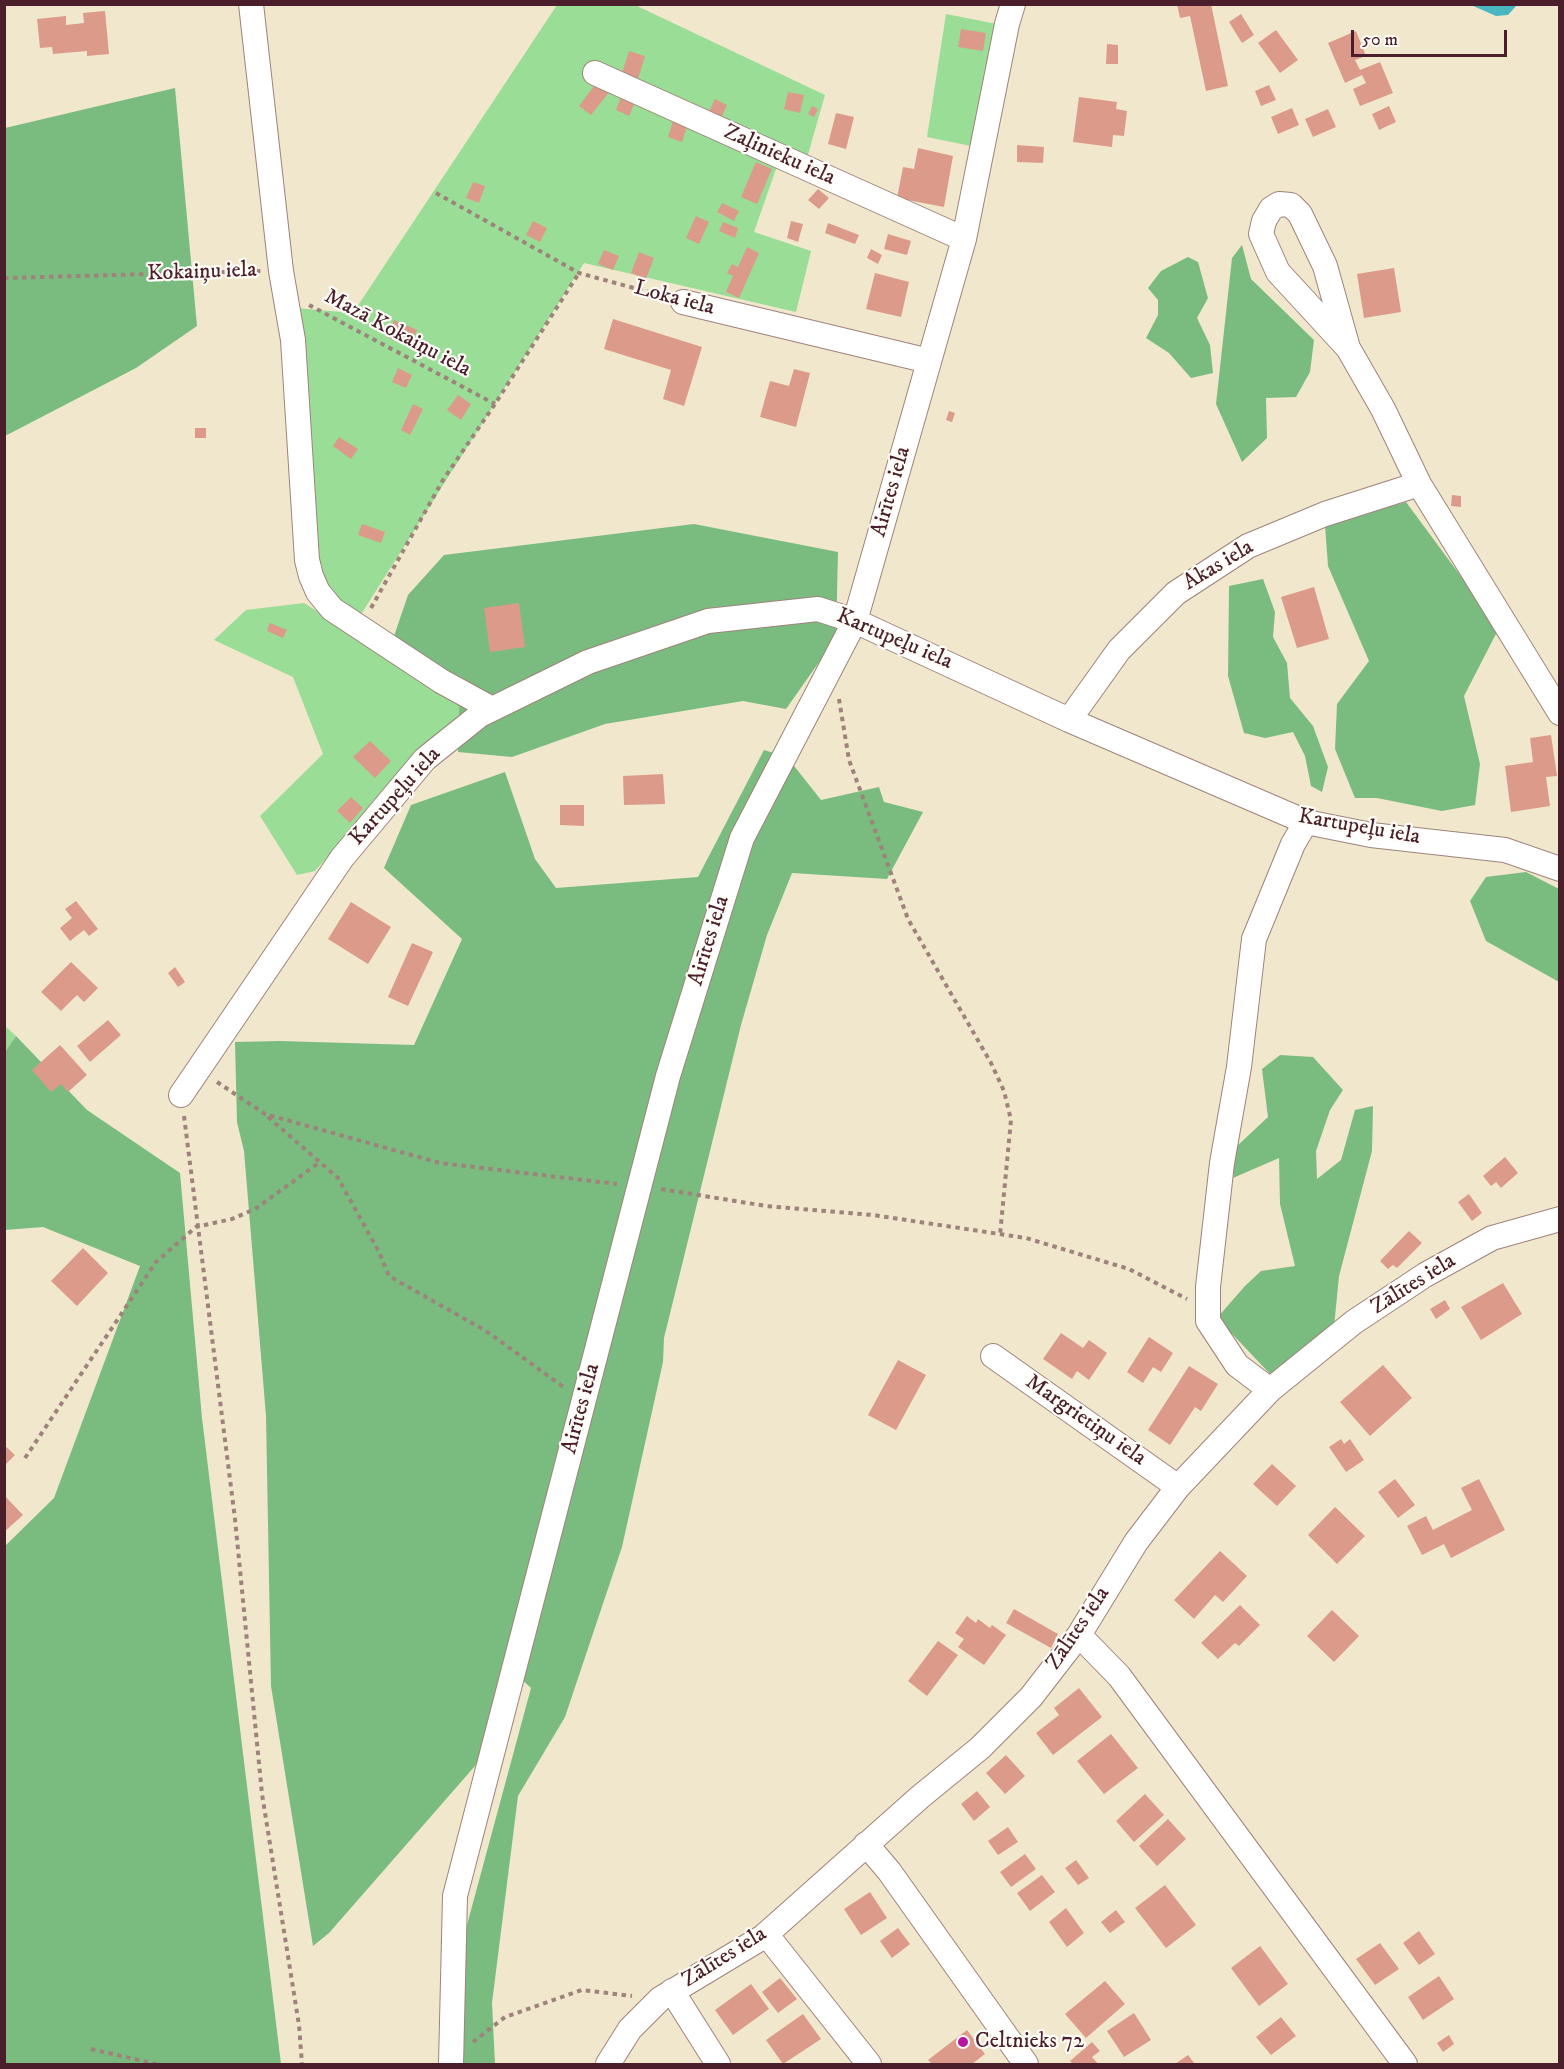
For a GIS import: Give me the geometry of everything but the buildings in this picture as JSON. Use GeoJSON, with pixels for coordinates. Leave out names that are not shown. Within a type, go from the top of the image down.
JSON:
{"type":"FeatureCollection","features":[{"type":"Feature","properties":{"kind":"street"},"geometry":{"type":"LineString","coordinates":[[251,4],[283,281]]}},
{"type":"Feature","properties":{"kind":"street","name":"Airītes iela"},"geometry":{"type":"LineString","coordinates":[[451,2062],[455,1896],[668,1076],[742,838],[855,621],[964,239],[1013,4]]}},
{"type":"Feature","properties":{"kind":"street","name":"Zaļinieku iela"},"geometry":{"type":"LineString","coordinates":[[595,73],[964,239]]}},
{"type":"Feature","properties":{"kind":"street"},"geometry":{"type":"LineString","coordinates":[[1348,348],[1324,266],[1300,214],[1291,205],[1279,204],[1271,209],[1264,221],[1261,234],[1278,272],[1348,348],[1383,409],[1419,484],[1560,713]]}},
{"type":"Feature","properties":{"kind":"street","name":"Kokaiņu iela"},"geometry":{"type":"LineString","coordinates":[[283,281],[293,340],[307,560],[318,592],[332,609],[360,628],[441,681],[492,709]]}},
{"type":"Feature","properties":{"kind":"street","name":"Loka iela"},"geometry":{"type":"LineString","coordinates":[[683,302],[929,361]]}},
{"type":"Feature","properties":{"kind":"street","name":"Akas iela"},"geometry":{"type":"LineString","coordinates":[[1069,720],[1119,651],[1176,593],[1248,546],[1325,514],[1419,484]]}},
{"type":"Feature","properties":{"kind":"street","name":"Kartupeļu iela"},"geometry":{"type":"LineString","coordinates":[[181,1095],[342,858],[425,759],[480,715],[588,662],[708,621],[818,609],[855,621],[1069,720],[1306,822],[1371,835],[1505,850],[1560,869]]}},
{"type":"Feature","properties":{"kind":"street"},"geometry":{"type":"LineString","coordinates":[[1270,1390],[1237,1365],[1208,1321],[1208,1304],[1222,1163],[1239,1067],[1254,939],[1293,844],[1306,822]]}},
{"type":"Feature","properties":{"kind":"street","name":"Zālītes iela"},"geometry":{"type":"LineString","coordinates":[[608,2064],[630,2029],[666,1995],[766,1934],[866,1844],[980,1748],[1031,1697],[1079,1635],[1136,1542],[1178,1487],[1270,1390],[1354,1322],[1425,1275],[1492,1238],[1560,1219]]}},
{"type":"Feature","properties":{"kind":"street","name":"Margrietiņu iela"},"geometry":{"type":"LineString","coordinates":[[993,1356],[1178,1487]]}},
{"type":"Feature","properties":{"kind":"street"},"geometry":{"type":"LineString","coordinates":[[1079,1635],[1119,1676],[1405,2064]]}},
{"type":"Feature","properties":{"kind":"street"},"geometry":{"type":"LineString","coordinates":[[866,1844],[889,1872],[1026,2064]]}},
{"type":"Feature","properties":{"kind":"street"},"geometry":{"type":"LineString","coordinates":[[766,1934],[869,2064]]}},
{"type":"Feature","properties":{"kind":"street"},"geometry":{"type":"LineString","coordinates":[[666,1995],[718,2064]]}},
{"type":"Feature","properties":{"kind":"path","name":"Loka iela"},"geometry":{"type":"LineString","coordinates":[[436,193],[579,273],[683,302]]}},
{"type":"Feature","properties":{"kind":"path"},"geometry":{"type":"LineString","coordinates":[[360,628],[443,480],[579,273]]}},
{"type":"Feature","properties":{"kind":"path","name":"Kokaiņu iela"},"geometry":{"type":"LineString","coordinates":[[4,278],[283,281]]}},
{"type":"Feature","properties":{"kind":"path","name":"Mazā Kokaiņu iela"},"geometry":{"type":"LineString","coordinates":[[283,281],[495,404]]}},
{"type":"Feature","properties":{"kind":"path"},"geometry":{"type":"LineString","coordinates":[[834,662],[849,760],[884,859],[908,919],[992,1063],[1004,1091],[1011,1120],[999,1235]]}},
{"type":"Feature","properties":{"kind":"path"},"geometry":{"type":"LineString","coordinates":[[198,1070],[266,1114],[339,1178],[379,1252],[389,1276],[486,1331],[583,1403]]}},
{"type":"Feature","properties":{"kind":"path"},"geometry":{"type":"LineString","coordinates":[[181,1095],[235,1519],[262,1794],[299,2025],[302,2064]]}},
{"type":"Feature","properties":{"kind":"path"},"geometry":{"type":"LineString","coordinates":[[266,1114],[440,1163],[639,1186],[766,1206],[873,1215],[1026,1238],[1129,1269],[1183,1298],[1208,1304]]}},
{"type":"Feature","properties":{"kind":"path"},"geometry":{"type":"LineString","coordinates":[[25,1458],[156,1262],[196,1227],[232,1219],[255,1209],[320,1162]]}},
{"type":"Feature","properties":{"kind":"path"},"geometry":{"type":"LineString","coordinates":[[451,2062],[505,2017],[582,1990],[666,1995]]}},
{"type":"Feature","properties":{"kind":"path"},"geometry":{"type":"LineString","coordinates":[[91,2049],[156,2064]]}},
{"type":"Feature","properties":{"kind":"green space"},"geometry":{"type":"Polygon","coordinates":[[[557,5],[635,5],[825,95],[807,158],[776,169],[754,232],[811,251],[796,312],[584,263],[360,616],[322,584],[296,308],[353,313],[557,5]]]}},
{"type":"Feature","properties":{"kind":"green space"},"geometry":{"type":"Polygon","coordinates":[[[946,14],[1002,25],[971,146],[927,137],[946,14]]]}},
{"type":"Feature","properties":{"kind":"green space"},"geometry":{"type":"Polygon","coordinates":[[[175,88],[197,326],[136,368],[5,436],[5,128],[175,88]]]}},
{"type":"Feature","properties":{"kind":"green space"},"geometry":{"type":"Polygon","coordinates":[[[1242,245],[1251,279],[1314,340],[1310,372],[1296,397],[1266,398],[1267,438],[1242,462],[1216,404],[1232,258],[1242,245]]]}},
{"type":"Feature","properties":{"kind":"green space"},"geometry":{"type":"Polygon","coordinates":[[[1188,257],[1198,262],[1208,298],[1197,318],[1210,345],[1213,373],[1191,378],[1169,353],[1146,338],[1158,315],[1158,300],[1148,288],[1161,271],[1188,257]]]}},
{"type":"Feature","properties":{"kind":"green space"},"geometry":{"type":"Polygon","coordinates":[[[1406,502],[1499,628],[1464,696],[1480,764],[1475,805],[1442,811],[1377,798],[1355,798],[1335,749],[1337,704],[1369,661],[1328,566],[1325,525],[1406,502]]]}},
{"type":"Feature","properties":{"kind":"green space"},"geometry":{"type":"Polygon","coordinates":[[[694,524],[838,552],[836,638],[786,709],[743,701],[605,724],[512,757],[458,752],[460,683],[393,639],[408,595],[444,555],[694,524]]]}},
{"type":"Feature","properties":{"kind":"green space"},"geometry":{"type":"Polygon","coordinates":[[[1263,579],[1275,612],[1273,637],[1287,663],[1290,698],[1313,726],[1328,767],[1322,792],[1311,786],[1305,756],[1293,732],[1265,738],[1244,733],[1228,676],[1229,586],[1263,579]]]}},
{"type":"Feature","properties":{"kind":"green space"},"geometry":{"type":"Polygon","coordinates":[[[304,603],[472,709],[414,757],[315,871],[297,875],[260,816],[323,754],[293,677],[214,640],[246,610],[304,603]]]}},
{"type":"Feature","properties":{"kind":"green space"},"geometry":{"type":"Polygon","coordinates":[[[764,750],[787,757],[821,800],[879,787],[884,802],[923,812],[887,879],[792,873],[767,935],[741,1025],[664,1338],[663,1362],[622,1547],[565,1717],[518,1796],[492,2003],[495,2064],[457,2064],[464,1936],[531,1688],[515,1673],[475,1766],[329,1933],[313,1946],[271,1686],[266,1416],[244,1151],[237,1122],[235,1042],[414,1045],[462,939],[384,868],[411,805],[505,772],[535,859],[556,888],[698,877],[764,750]]]}},
{"type":"Feature","properties":{"kind":"green space"},"geometry":{"type":"Polygon","coordinates":[[[1526,872],[1559,889],[1559,982],[1486,941],[1470,901],[1486,877],[1526,872]]]}},
{"type":"Feature","properties":{"kind":"green space"},"geometry":{"type":"Polygon","coordinates":[[[5,1026],[16,1036],[5,1052],[5,1026]]]}},
{"type":"Feature","properties":{"kind":"green space"},"geometry":{"type":"Polygon","coordinates":[[[16,1036],[87,1110],[180,1173],[202,1418],[281,2064],[5,2064],[5,1546],[54,1498],[140,1266],[43,1227],[5,1230],[5,1052],[16,1036]]]}},
{"type":"Feature","properties":{"kind":"green space"},"geometry":{"type":"Polygon","coordinates":[[[1280,1055],[1313,1057],[1343,1090],[1330,1110],[1316,1151],[1317,1179],[1341,1160],[1355,1110],[1373,1106],[1372,1151],[1339,1276],[1334,1327],[1273,1377],[1217,1318],[1261,1271],[1295,1266],[1280,1204],[1279,1158],[1233,1178],[1236,1147],[1268,1117],[1262,1069],[1280,1055]]]}},
{"type":"Feature","properties":{"kind":"water"},"geometry":{"type":"Polygon","coordinates":[[[1471,5],[1517,5],[1508,15],[1496,16],[1471,5]]]}},
{"type":"Feature","properties":{"kind":"place","name":"Celtnieks 72"},"geometry":{"type":"Point","coordinates":[963,2042]}}]}
